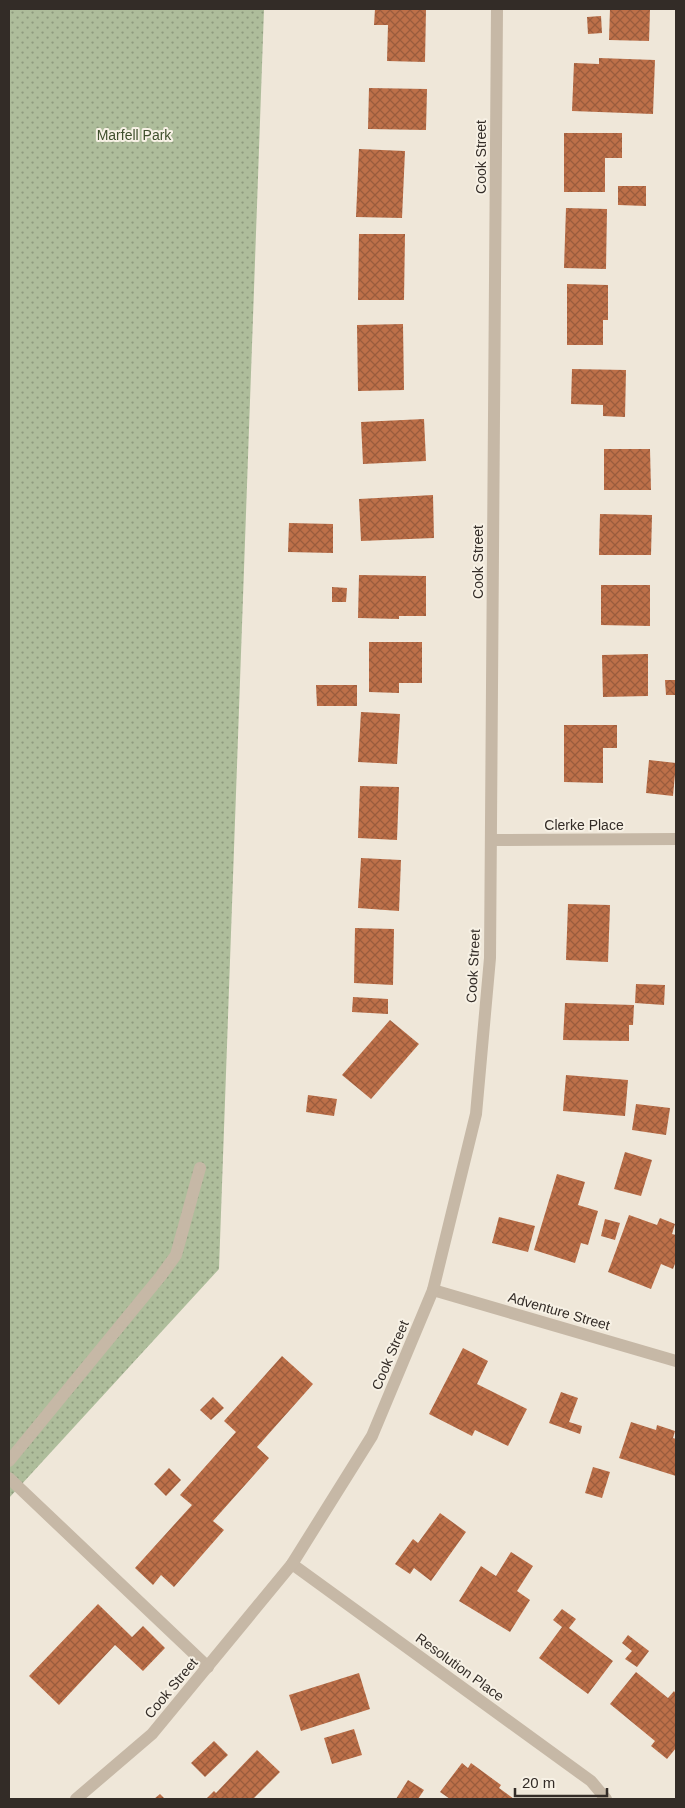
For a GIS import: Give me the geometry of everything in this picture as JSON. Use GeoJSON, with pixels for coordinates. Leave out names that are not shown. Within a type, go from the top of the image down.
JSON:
{"type":"FeatureCollection","features":[{"type":"Feature","properties":{"kind":"street","name":"Cook Street"},"geometry":{"type":"LineString","coordinates":[[76,1799],[152,1734],[292,1564],[372,1436],[433,1290],[476,1114],[490,958],[497,9]]}},
{"type":"Feature","properties":{"kind":"street","name":"Clerke Place"},"geometry":{"type":"LineString","coordinates":[[492,840],[676,839]]}},
{"type":"Feature","properties":{"kind":"street"},"geometry":{"type":"LineString","coordinates":[[9,1462],[176,1255],[200,1168]]}},
{"type":"Feature","properties":{"kind":"street","name":"Adventure Street"},"geometry":{"type":"LineString","coordinates":[[433,1290],[676,1361]]}},
{"type":"Feature","properties":{"kind":"street"},"geometry":{"type":"LineString","coordinates":[[9,1478],[208,1667]]}},
{"type":"Feature","properties":{"kind":"street","name":"Resolution Place"},"geometry":{"type":"LineString","coordinates":[[292,1564],[591,1781],[606,1799]]}},
{"type":"Feature","properties":{"kind":"green space","name":"Marfell Park"},"geometry":{"type":"Polygon","coordinates":[[[9,9],[264,9],[219,1269],[9,1498],[9,9]]]}},
{"type":"Feature","properties":{"kind":"building"},"geometry":{"type":"Polygon","coordinates":[[[375,9],[426,9],[425,62],[387,61],[388,25],[374,25],[375,9]]]}},
{"type":"Feature","properties":{"kind":"building"},"geometry":{"type":"Polygon","coordinates":[[[610,9],[650,9],[649,41],[609,40],[610,9]]]}},
{"type":"Feature","properties":{"kind":"building"},"geometry":{"type":"Polygon","coordinates":[[[601,16],[602,33],[588,34],[587,17],[601,16]]]}},
{"type":"Feature","properties":{"kind":"building"},"geometry":{"type":"Polygon","coordinates":[[[599,58],[655,60],[653,114],[572,111],[574,63],[599,64],[599,58]]]}},
{"type":"Feature","properties":{"kind":"building"},"geometry":{"type":"Polygon","coordinates":[[[369,88],[427,89],[426,130],[368,129],[369,88]]]}},
{"type":"Feature","properties":{"kind":"building"},"geometry":{"type":"Polygon","coordinates":[[[564,133],[622,133],[622,158],[605,158],[605,192],[564,192],[564,133]]]}},
{"type":"Feature","properties":{"kind":"building"},"geometry":{"type":"Polygon","coordinates":[[[359,149],[405,151],[402,218],[356,217],[359,149]]]}},
{"type":"Feature","properties":{"kind":"building"},"geometry":{"type":"Polygon","coordinates":[[[618,186],[646,186],[646,206],[618,205],[618,186]]]}},
{"type":"Feature","properties":{"kind":"building"},"geometry":{"type":"Polygon","coordinates":[[[566,208],[607,209],[606,269],[564,268],[566,208]]]}},
{"type":"Feature","properties":{"kind":"building"},"geometry":{"type":"Polygon","coordinates":[[[359,234],[405,234],[404,300],[358,300],[359,234]]]}},
{"type":"Feature","properties":{"kind":"building"},"geometry":{"type":"Polygon","coordinates":[[[567,284],[608,285],[608,320],[603,320],[603,345],[567,345],[567,284]]]}},
{"type":"Feature","properties":{"kind":"building"},"geometry":{"type":"Polygon","coordinates":[[[403,324],[404,390],[358,391],[357,325],[403,324]]]}},
{"type":"Feature","properties":{"kind":"building"},"geometry":{"type":"Polygon","coordinates":[[[572,369],[626,370],[625,417],[603,416],[603,405],[571,404],[572,369]]]}},
{"type":"Feature","properties":{"kind":"building"},"geometry":{"type":"Polygon","coordinates":[[[424,419],[426,461],[363,464],[361,422],[424,419]]]}},
{"type":"Feature","properties":{"kind":"building"},"geometry":{"type":"Polygon","coordinates":[[[604,449],[650,449],[651,490],[604,490],[604,449]]]}},
{"type":"Feature","properties":{"kind":"building"},"geometry":{"type":"Polygon","coordinates":[[[433,495],[434,538],[361,541],[359,499],[433,495]]]}},
{"type":"Feature","properties":{"kind":"building"},"geometry":{"type":"Polygon","coordinates":[[[600,514],[652,515],[651,555],[599,555],[600,514]]]}},
{"type":"Feature","properties":{"kind":"building"},"geometry":{"type":"Polygon","coordinates":[[[289,523],[333,524],[333,553],[288,552],[289,523]]]}},
{"type":"Feature","properties":{"kind":"building"},"geometry":{"type":"Polygon","coordinates":[[[359,575],[426,576],[426,616],[399,616],[399,619],[358,618],[359,575]]]}},
{"type":"Feature","properties":{"kind":"building"},"geometry":{"type":"Polygon","coordinates":[[[601,585],[650,585],[650,626],[601,625],[601,585]]]}},
{"type":"Feature","properties":{"kind":"building"},"geometry":{"type":"Polygon","coordinates":[[[332,587],[347,588],[346,602],[332,602],[332,587]]]}},
{"type":"Feature","properties":{"kind":"building"},"geometry":{"type":"Polygon","coordinates":[[[369,642],[422,642],[422,683],[399,683],[399,693],[369,692],[369,642]]]}},
{"type":"Feature","properties":{"kind":"building"},"geometry":{"type":"Polygon","coordinates":[[[648,654],[648,696],[603,697],[602,655],[648,654]]]}},
{"type":"Feature","properties":{"kind":"building"},"geometry":{"type":"Polygon","coordinates":[[[665,680],[676,680],[676,695],[666,695],[665,680]]]}},
{"type":"Feature","properties":{"kind":"building"},"geometry":{"type":"Polygon","coordinates":[[[316,685],[357,685],[357,706],[317,706],[316,685]]]}},
{"type":"Feature","properties":{"kind":"building"},"geometry":{"type":"Polygon","coordinates":[[[361,712],[400,714],[397,764],[358,762],[361,712]]]}},
{"type":"Feature","properties":{"kind":"building"},"geometry":{"type":"Polygon","coordinates":[[[564,725],[617,725],[617,748],[603,748],[603,783],[564,782],[564,725]]]}},
{"type":"Feature","properties":{"kind":"building"},"geometry":{"type":"Polygon","coordinates":[[[649,760],[676,763],[673,796],[646,793],[649,760]]]}},
{"type":"Feature","properties":{"kind":"building"},"geometry":{"type":"Polygon","coordinates":[[[360,786],[399,787],[397,840],[358,838],[360,786]]]}},
{"type":"Feature","properties":{"kind":"building"},"geometry":{"type":"Polygon","coordinates":[[[361,858],[401,860],[399,911],[358,908],[361,858]]]}},
{"type":"Feature","properties":{"kind":"building"},"geometry":{"type":"Polygon","coordinates":[[[568,904],[610,905],[608,962],[566,960],[568,904]]]}},
{"type":"Feature","properties":{"kind":"building"},"geometry":{"type":"Polygon","coordinates":[[[355,928],[394,929],[393,985],[354,983],[355,928]]]}},
{"type":"Feature","properties":{"kind":"building"},"geometry":{"type":"Polygon","coordinates":[[[636,984],[665,985],[664,1005],[635,1003],[636,984]]]}},
{"type":"Feature","properties":{"kind":"building"},"geometry":{"type":"Polygon","coordinates":[[[353,997],[388,999],[388,1014],[352,1012],[353,997]]]}},
{"type":"Feature","properties":{"kind":"building"},"geometry":{"type":"Polygon","coordinates":[[[565,1003],[634,1005],[633,1025],[629,1025],[629,1041],[563,1040],[565,1003]]]}},
{"type":"Feature","properties":{"kind":"building"},"geometry":{"type":"Polygon","coordinates":[[[390,1020],[419,1044],[371,1099],[342,1075],[390,1020]]]}},
{"type":"Feature","properties":{"kind":"building"},"geometry":{"type":"Polygon","coordinates":[[[566,1075],[628,1080],[625,1116],[563,1111],[566,1075]]]}},
{"type":"Feature","properties":{"kind":"building"},"geometry":{"type":"Polygon","coordinates":[[[308,1095],[337,1099],[334,1116],[306,1112],[308,1095]]]}},
{"type":"Feature","properties":{"kind":"building"},"geometry":{"type":"Polygon","coordinates":[[[636,1104],[670,1108],[666,1135],[632,1130],[636,1104]]]}},
{"type":"Feature","properties":{"kind":"building"},"geometry":{"type":"Polygon","coordinates":[[[625,1152],[652,1160],[641,1196],[614,1189],[625,1152]]]}},
{"type":"Feature","properties":{"kind":"building"},"geometry":{"type":"Polygon","coordinates":[[[557,1174],[585,1182],[578,1205],[598,1211],[588,1245],[581,1243],[575,1263],[534,1250],[557,1174]]]}},
{"type":"Feature","properties":{"kind":"building"},"geometry":{"type":"Polygon","coordinates":[[[629,1215],[657,1225],[660,1218],[675,1224],[672,1234],[676,1235],[676,1261],[673,1269],[661,1264],[651,1289],[608,1272],[629,1215]]]}},
{"type":"Feature","properties":{"kind":"building"},"geometry":{"type":"Polygon","coordinates":[[[499,1217],[535,1226],[528,1252],[492,1243],[499,1217]]]}},
{"type":"Feature","properties":{"kind":"building"},"geometry":{"type":"Polygon","coordinates":[[[605,1219],[620,1223],[615,1240],[601,1236],[605,1219]]]}},
{"type":"Feature","properties":{"kind":"building"},"geometry":{"type":"Polygon","coordinates":[[[463,1348],[488,1361],[477,1384],[527,1409],[508,1446],[475,1430],[472,1436],[429,1414],[463,1348]]]}},
{"type":"Feature","properties":{"kind":"building"},"geometry":{"type":"Polygon","coordinates":[[[282,1356],[313,1384],[257,1447],[269,1458],[213,1521],[224,1530],[174,1587],[161,1575],[153,1585],[135,1568],[192,1505],[180,1495],[236,1432],[224,1421],[282,1356]]]}},
{"type":"Feature","properties":{"kind":"building"},"geometry":{"type":"Polygon","coordinates":[[[561,1392],[578,1398],[569,1422],[582,1426],[580,1434],[549,1423],[561,1392]]]}},
{"type":"Feature","properties":{"kind":"building"},"geometry":{"type":"Polygon","coordinates":[[[213,1397],[224,1408],[211,1420],[200,1410],[213,1397]]]}},
{"type":"Feature","properties":{"kind":"building"},"geometry":{"type":"Polygon","coordinates":[[[631,1422],[656,1430],[657,1425],[675,1431],[673,1438],[676,1439],[676,1476],[619,1458],[631,1422]]]}},
{"type":"Feature","properties":{"kind":"building"},"geometry":{"type":"Polygon","coordinates":[[[593,1467],[610,1472],[602,1498],[585,1493],[593,1467]]]}},
{"type":"Feature","properties":{"kind":"building"},"geometry":{"type":"Polygon","coordinates":[[[169,1468],[181,1480],[166,1496],[154,1484],[169,1468]]]}},
{"type":"Feature","properties":{"kind":"building"},"geometry":{"type":"Polygon","coordinates":[[[440,1513],[466,1532],[431,1581],[414,1568],[410,1574],[395,1564],[413,1539],[418,1543],[440,1513]]]}},
{"type":"Feature","properties":{"kind":"building"},"geometry":{"type":"Polygon","coordinates":[[[511,1552],[533,1566],[517,1591],[530,1600],[510,1632],[459,1601],[481,1566],[496,1576],[511,1552]]]}},
{"type":"Feature","properties":{"kind":"building"},"geometry":{"type":"Polygon","coordinates":[[[98,1604],[132,1637],[143,1626],[165,1648],[143,1671],[115,1645],[59,1705],[29,1676],[98,1604]]]}},
{"type":"Feature","properties":{"kind":"building"},"geometry":{"type":"Polygon","coordinates":[[[562,1609],[576,1619],[569,1628],[613,1661],[588,1694],[539,1658],[562,1627],[553,1620],[562,1609]]]}},
{"type":"Feature","properties":{"kind":"building"},"geometry":{"type":"Polygon","coordinates":[[[628,1635],[649,1651],[637,1667],[625,1659],[632,1651],[622,1643],[628,1635]]]}},
{"type":"Feature","properties":{"kind":"building"},"geometry":{"type":"Polygon","coordinates":[[[636,1672],[668,1698],[674,1691],[676,1694],[676,1748],[667,1759],[651,1746],[655,1741],[610,1704],[636,1672]]]}},
{"type":"Feature","properties":{"kind":"building"},"geometry":{"type":"Polygon","coordinates":[[[359,1673],[370,1709],[301,1731],[289,1695],[359,1673]]]}},
{"type":"Feature","properties":{"kind":"building"},"geometry":{"type":"Polygon","coordinates":[[[354,1729],[362,1755],[332,1764],[324,1738],[354,1729]]]}},
{"type":"Feature","properties":{"kind":"building"},"geometry":{"type":"Polygon","coordinates":[[[214,1741],[228,1755],[205,1777],[191,1763],[214,1741]]]}},
{"type":"Feature","properties":{"kind":"building"},"geometry":{"type":"Polygon","coordinates":[[[257,1750],[280,1772],[253,1799],[206,1799],[214,1791],[216,1793],[257,1750]]]}},
{"type":"Feature","properties":{"kind":"building"},"geometry":{"type":"Polygon","coordinates":[[[462,1763],[468,1768],[471,1763],[501,1785],[499,1788],[514,1799],[450,1799],[440,1792],[462,1763]]]}},
{"type":"Feature","properties":{"kind":"building"},"geometry":{"type":"Polygon","coordinates":[[[408,1780],[424,1790],[418,1799],[396,1799],[408,1780]]]}},
{"type":"Feature","properties":{"kind":"building"},"geometry":{"type":"Polygon","coordinates":[[[160,1794],[165,1799],[154,1799],[160,1794]]]}}]}
